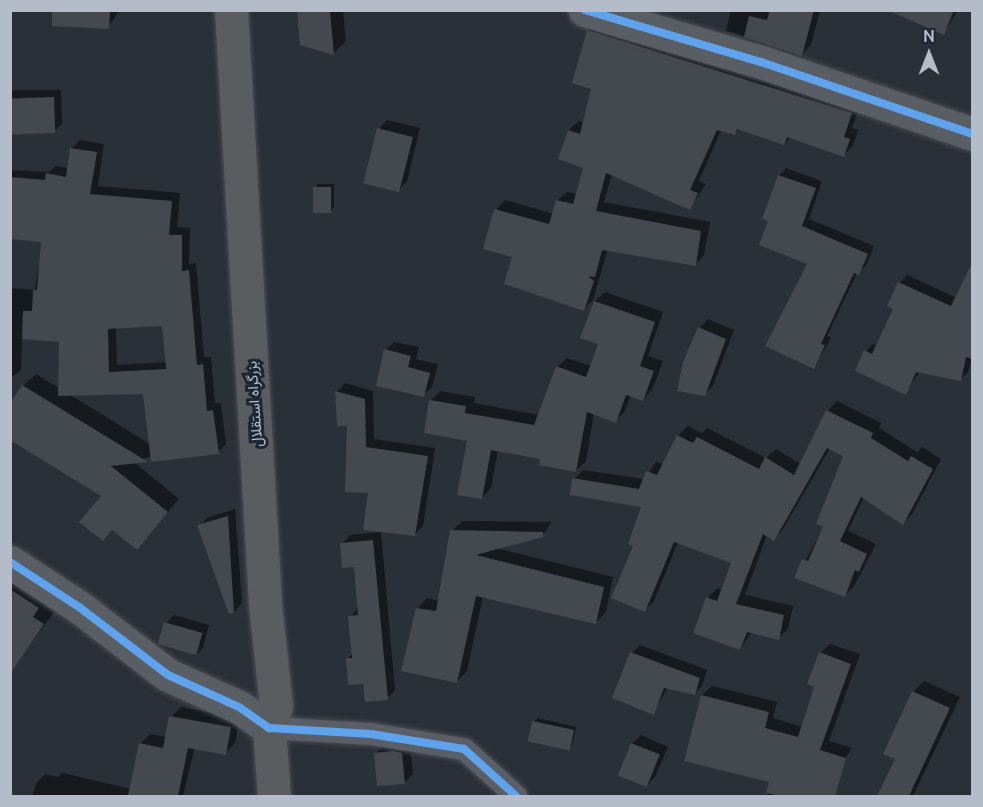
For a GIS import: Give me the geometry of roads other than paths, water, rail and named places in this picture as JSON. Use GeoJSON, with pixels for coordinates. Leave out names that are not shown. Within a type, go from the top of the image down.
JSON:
{"type":"FeatureCollection","features":[{"type":"Feature","properties":{"kind":"highway","name":"بزرگراه استقلال"},"geometry":{"type":"LineString","coordinates":[[231,10],[265,604],[276,706],[269,728],[274,796]]}},
{"type":"Feature","properties":{"kind":"street"},"geometry":{"type":"LineString","coordinates":[[585,10],[761,62],[972,134]]}},
{"type":"Feature","properties":{"kind":"street"},"geometry":{"type":"LineString","coordinates":[[10,562],[79,607],[168,675],[238,707],[269,728],[371,734],[464,749],[516,796]]}}]}
